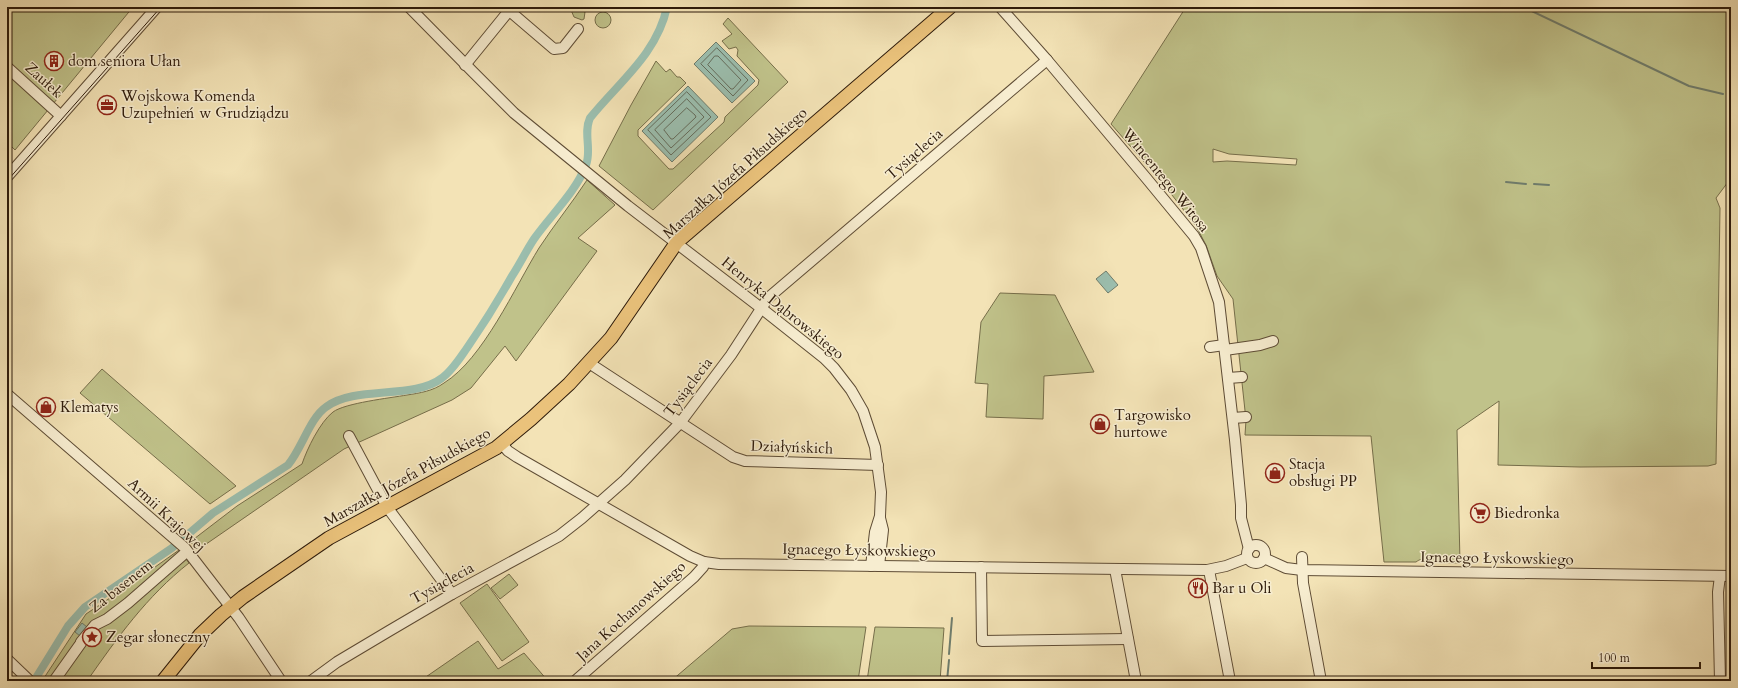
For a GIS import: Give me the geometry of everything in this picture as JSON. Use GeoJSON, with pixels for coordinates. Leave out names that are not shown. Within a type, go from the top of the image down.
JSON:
{"type":"FeatureCollection","features":[{"type":"Feature","properties":{"kind":"main road","name":"Marszałka Józefa Piłsudskiego"},"geometry":{"type":"LineString","coordinates":[[162,681],[200,635],[230,607],[318,546],[502,444],[552,400],[589,363],[611,338],[677,242],[950,7]]}},
{"type":"Feature","properties":{"kind":"street","name":"Henryka Dąbrowskiego"},"geometry":{"type":"LineString","coordinates":[[409,7],[465,65],[514,112],[628,206],[677,242],[824,358],[851,390],[869,428],[876,447],[880,492],[880,516],[875,532],[875,566]]}},
{"type":"Feature","properties":{"kind":"street","name":"Wincentego Witosa"},"geometry":{"type":"LineString","coordinates":[[1000,7],[1047,60],[1198,241],[1216,290],[1221,314],[1242,505],[1241,518],[1248,553]]}},
{"type":"Feature","properties":{"kind":"street"},"geometry":{"type":"LineString","coordinates":[[7,177],[155,8]]}},
{"type":"Feature","properties":{"kind":"street"},"geometry":{"type":"LineString","coordinates":[[465,65],[508,8],[554,49],[558,50],[563,48],[578,29]]}},
{"type":"Feature","properties":{"kind":"street","name":"Tysiąclecia"},"geometry":{"type":"LineString","coordinates":[[311,681],[337,662],[452,594],[559,536],[598,504],[639,467],[680,423],[731,355],[768,298],[1047,60]]}},
{"type":"Feature","properties":{"kind":"street","name":"Zaułek"},"geometry":{"type":"LineString","coordinates":[[7,66],[61,116]]}},
{"type":"Feature","properties":{"kind":"street"},"geometry":{"type":"LineString","coordinates":[[1210,347],[1260,345],[1273,341]]}},
{"type":"Feature","properties":{"kind":"street","name":"Działyńskich"},"geometry":{"type":"LineString","coordinates":[[589,363],[733,457],[746,461],[878,465]]}},
{"type":"Feature","properties":{"kind":"street"},"geometry":{"type":"LineString","coordinates":[[1228,378],[1242,377]]}},
{"type":"Feature","properties":{"kind":"street","name":"Armii Krajowej"},"geometry":{"type":"LineString","coordinates":[[7,394],[177,541],[184,552],[230,607],[281,681]]}},
{"type":"Feature","properties":{"kind":"street"},"geometry":{"type":"LineString","coordinates":[[1233,418],[1246,417]]}},
{"type":"Feature","properties":{"kind":"street"},"geometry":{"type":"LineString","coordinates":[[349,436],[387,507],[452,594]]}},
{"type":"Feature","properties":{"kind":"street","name":"Ignacego Łyskowskiego"},"geometry":{"type":"LineString","coordinates":[[502,444],[508,451],[517,457],[690,556],[704,562],[719,564],[1209,570],[1226,566],[1248,553]]}},
{"type":"Feature","properties":{"kind":"street","name":"Wincentego Witosa"},"geometry":{"type":"LineString","coordinates":[[1242,505],[1252,533],[1260,546]]}},
{"type":"Feature","properties":{"kind":"street"},"geometry":{"type":"LineString","coordinates":[[1254,545],[1260,546],[1264,550],[1264,558],[1260,562],[1254,564],[1248,553],[1254,545]]}},
{"type":"Feature","properties":{"kind":"street","name":"Za basenem"},"geometry":{"type":"LineString","coordinates":[[54,681],[96,625],[107,619],[128,603],[184,552]]}},
{"type":"Feature","properties":{"kind":"street"},"geometry":{"type":"LineString","coordinates":[[1302,557],[1302,583],[1321,681]]}},
{"type":"Feature","properties":{"kind":"street","name":"Ignacego Łyskowskiego"},"geometry":{"type":"LineString","coordinates":[[1264,558],[1286,568],[1302,570],[1731,576]]}},
{"type":"Feature","properties":{"kind":"street","name":"Jana Kochanowskiego"},"geometry":{"type":"LineString","coordinates":[[575,681],[694,576],[703,567],[704,562]]}},
{"type":"Feature","properties":{"kind":"street"},"geometry":{"type":"LineString","coordinates":[[981,567],[982,641],[1128,639]]}},
{"type":"Feature","properties":{"kind":"street"},"geometry":{"type":"LineString","coordinates":[[1115,569],[1136,681]]}},
{"type":"Feature","properties":{"kind":"street"},"geometry":{"type":"LineString","coordinates":[[1209,570],[1230,681]]}},
{"type":"Feature","properties":{"kind":"street"},"geometry":{"type":"LineString","coordinates":[[1720,576],[1718,592],[1720,681]]}},
{"type":"Feature","properties":{"kind":"street"},"geometry":{"type":"LineString","coordinates":[[7,659],[29,680]]}},
{"type":"Feature","properties":{"kind":"green space"},"geometry":{"type":"Polygon","coordinates":[[[7,7],[133,7],[15,150],[7,142],[7,7]]]}},
{"type":"Feature","properties":{"kind":"green space"},"geometry":{"type":"Polygon","coordinates":[[[573,7],[585,12],[584,19],[582,20],[574,17],[571,10],[573,7]]]}},
{"type":"Feature","properties":{"kind":"green space"},"geometry":{"type":"Polygon","coordinates":[[[1186,7],[1731,7],[1731,178],[1716,198],[1720,208],[1716,464],[1708,466],[1580,467],[1498,465],[1499,401],[1457,430],[1460,563],[1430,562],[1428,559],[1421,559],[1416,562],[1384,562],[1371,436],[1245,435],[1246,420],[1233,299],[1217,276],[1206,245],[1196,226],[1165,186],[1111,124],[1186,7]],[[1213,149],[1213,162],[1227,161],[1296,165],[1297,159],[1229,154],[1213,149]]]}},
{"type":"Feature","properties":{"kind":"green space"},"geometry":{"type":"Polygon","coordinates":[[[600,12],[606,12],[611,17],[609,26],[606,28],[600,28],[595,23],[595,17],[600,12]]]}},
{"type":"Feature","properties":{"kind":"green space"},"geometry":{"type":"Polygon","coordinates":[[[728,18],[788,82],[653,210],[599,166],[656,61],[666,72],[670,69],[677,77],[680,77],[686,83],[638,130],[638,136],[669,169],[673,169],[724,122],[725,117],[758,85],[759,80],[737,56],[738,50],[736,47],[729,49],[722,41],[732,34],[723,24],[728,18]]]}},
{"type":"Feature","properties":{"kind":"green space"},"geometry":{"type":"Polygon","coordinates":[[[587,180],[615,205],[578,238],[597,251],[516,361],[505,346],[471,388],[452,400],[344,449],[199,549],[190,542],[237,506],[302,464],[307,451],[323,422],[333,412],[357,403],[431,390],[440,386],[458,372],[485,340],[509,302],[539,248],[587,180]]]}},
{"type":"Feature","properties":{"kind":"green space"},"geometry":{"type":"Polygon","coordinates":[[[1730,288],[1731,436],[1727,436],[1730,288]]]}},
{"type":"Feature","properties":{"kind":"green space"},"geometry":{"type":"Polygon","coordinates":[[[1000,293],[1055,295],[1094,372],[1044,376],[1043,419],[986,417],[988,384],[975,383],[981,322],[1000,293]]]}},
{"type":"Feature","properties":{"kind":"green space"},"geometry":{"type":"Polygon","coordinates":[[[102,369],[236,486],[210,504],[80,393],[102,369]]]}},
{"type":"Feature","properties":{"kind":"green space"},"geometry":{"type":"Polygon","coordinates":[[[179,550],[189,563],[146,604],[121,633],[87,681],[42,681],[86,614],[179,550]]]}},
{"type":"Feature","properties":{"kind":"green space"},"geometry":{"type":"Polygon","coordinates":[[[509,574],[518,585],[500,599],[491,588],[509,574]]]}},
{"type":"Feature","properties":{"kind":"green space"},"geometry":{"type":"Polygon","coordinates":[[[487,584],[529,642],[502,661],[460,603],[487,584]]]}},
{"type":"Feature","properties":{"kind":"green space"},"geometry":{"type":"Polygon","coordinates":[[[749,626],[866,627],[858,681],[671,681],[732,629],[749,626]]]}},
{"type":"Feature","properties":{"kind":"green space"},"geometry":{"type":"Polygon","coordinates":[[[875,627],[944,628],[940,681],[867,681],[875,627]]]}},
{"type":"Feature","properties":{"kind":"green space"},"geometry":{"type":"Polygon","coordinates":[[[478,641],[498,669],[524,653],[548,681],[420,681],[478,641]]]}},
{"type":"Feature","properties":{"kind":"water"},"geometry":{"type":"Polygon","coordinates":[[[716,42],[755,81],[732,103],[694,64],[716,42]]]}},
{"type":"Feature","properties":{"kind":"water"},"geometry":{"type":"Polygon","coordinates":[[[688,86],[718,117],[672,162],[642,131],[688,86]]]}},
{"type":"Feature","properties":{"kind":"water"},"geometry":{"type":"Polygon","coordinates":[[[1106,271],[1118,285],[1108,293],[1096,279],[1106,271]]]}},
{"type":"Feature","properties":{"kind":"water"},"geometry":{"type":"Polygon","coordinates":[[[82,623],[87,627],[80,636],[75,632],[82,623]]]}},
{"type":"Feature","properties":{"kind":"waterway"},"geometry":{"type":"LineString","coordinates":[[34,681],[68,626],[85,607],[172,548],[213,513],[288,465],[315,418],[326,407],[338,400],[352,396],[416,389],[430,385],[449,372],[485,322],[540,230],[562,204],[582,175],[588,159],[587,130],[590,118],[636,67],[646,53],[662,24],[667,7]]}},
{"type":"Feature","properties":{"kind":"waterway"},"geometry":{"type":"LineString","coordinates":[[1523,7],[1689,86],[1723,94]]}},
{"type":"Feature","properties":{"kind":"waterway"},"geometry":{"type":"LineString","coordinates":[[1506,182],[1526,184]]}},
{"type":"Feature","properties":{"kind":"waterway"},"geometry":{"type":"LineString","coordinates":[[1534,184],[1549,185]]}},
{"type":"Feature","properties":{"kind":"waterway"},"geometry":{"type":"LineString","coordinates":[[949,654],[952,618]]}},
{"type":"Feature","properties":{"kind":"waterway"},"geometry":{"type":"LineString","coordinates":[[947,681],[949,660]]}},
{"type":"Feature","properties":{"kind":"tram line"},"geometry":{"type":"LineString","coordinates":[[7,181],[161,7]]}},
{"type":"Feature","properties":{"kind":"place","name":"dom seniora Ułan"},"geometry":{"type":"Point","coordinates":[54,61]}},
{"type":"Feature","properties":{"kind":"place","name":"Wojskowa Komenda Uzupełnień w Grudziądzu"},"geometry":{"type":"Point","coordinates":[107,105]}},
{"type":"Feature","properties":{"kind":"place","name":"Klematys"},"geometry":{"type":"Point","coordinates":[46,407]}},
{"type":"Feature","properties":{"kind":"place","name":"Targowisko hurtowe"},"geometry":{"type":"Point","coordinates":[1100,424]}},
{"type":"Feature","properties":{"kind":"place","name":"Stacja obsługi PP"},"geometry":{"type":"Point","coordinates":[1275,473]}},
{"type":"Feature","properties":{"kind":"place","name":"Biedronka"},"geometry":{"type":"Point","coordinates":[1480,513]}},
{"type":"Feature","properties":{"kind":"place","name":"Bar u Oli"},"geometry":{"type":"Point","coordinates":[1198,588]}},
{"type":"Feature","properties":{"kind":"place","name":"Zegar słoneczny"},"geometry":{"type":"Point","coordinates":[92,637]}}]}
